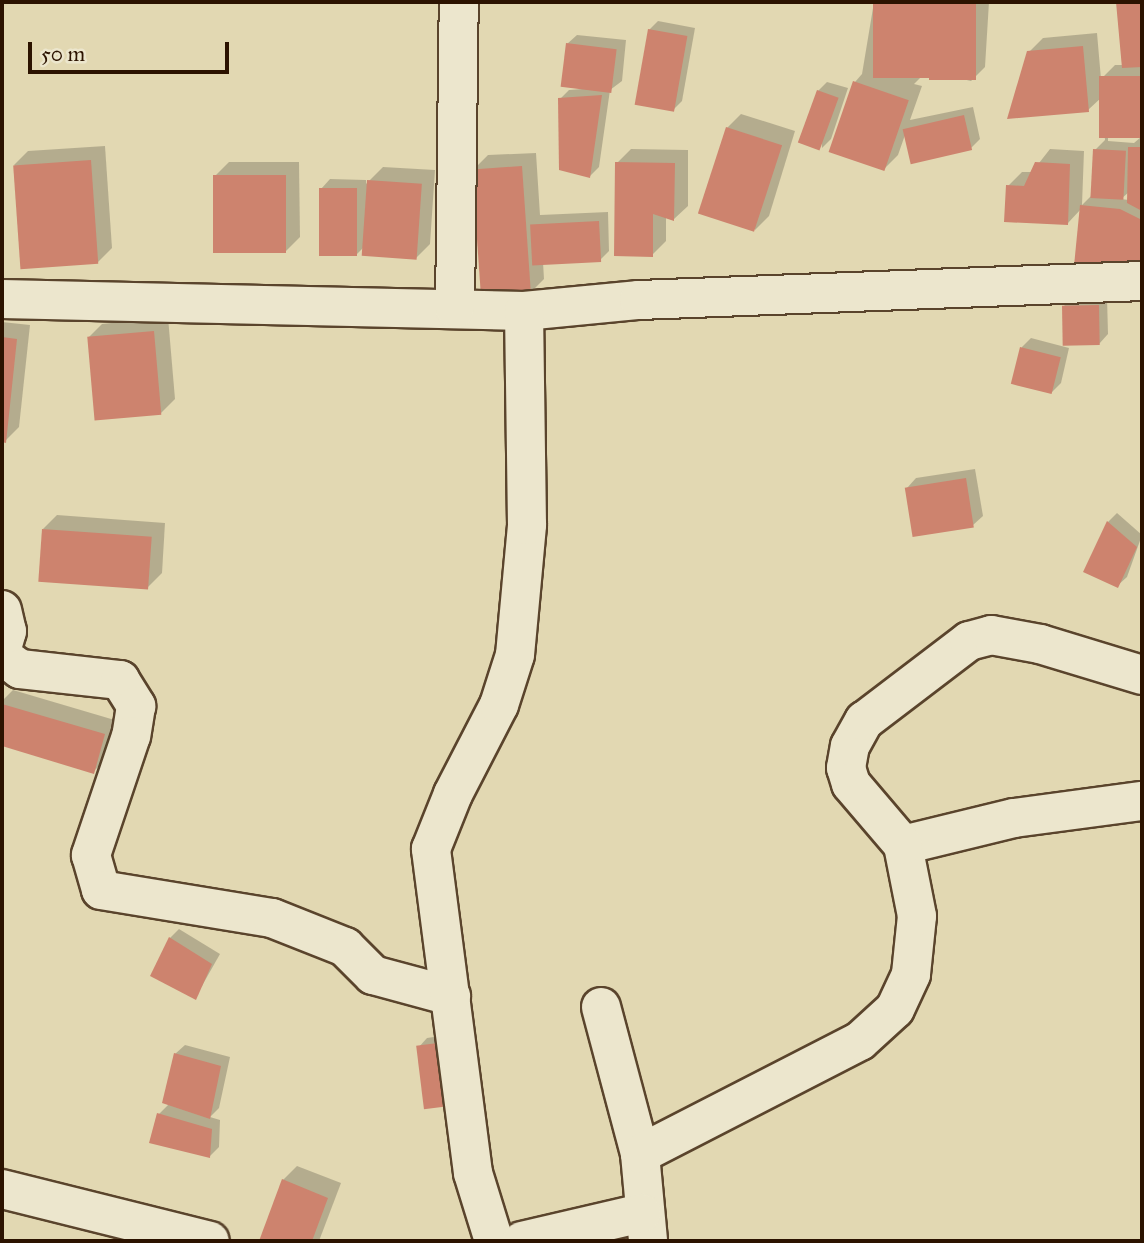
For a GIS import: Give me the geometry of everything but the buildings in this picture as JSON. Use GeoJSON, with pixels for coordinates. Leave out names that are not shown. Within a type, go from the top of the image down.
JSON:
{"type":"FeatureCollection","features":[{"type":"Feature","properties":{"kind":"street"},"geometry":{"type":"LineString","coordinates":[[455,309],[459,2]]}},
{"type":"Feature","properties":{"kind":"street"},"geometry":{"type":"LineString","coordinates":[[2,299],[524,311],[653,299],[1142,281]]}},
{"type":"Feature","properties":{"kind":"street"},"geometry":{"type":"LineString","coordinates":[[494,1241],[473,1173],[431,849],[453,794],[499,705],[515,655],[527,525],[524,311]]}},
{"type":"Feature","properties":{"kind":"street"},"geometry":{"type":"LineString","coordinates":[[2,610],[7,631],[2,649]]}},
{"type":"Feature","properties":{"kind":"street"},"geometry":{"type":"LineString","coordinates":[[640,1154],[860,1041],[895,1009],[911,974],[917,916],[903,845],[850,784],[846,768],[850,746],[864,721],[970,641],[991,635],[1040,644],[1142,675]]}},
{"type":"Feature","properties":{"kind":"street"},"geometry":{"type":"LineString","coordinates":[[2,656],[20,669],[120,680],[136,706],[131,736],[91,855],[101,890],[272,918],[345,947],[373,975],[451,996]]}},
{"type":"Feature","properties":{"kind":"street"},"geometry":{"type":"LineString","coordinates":[[903,845],[1014,818],[1142,801]]}},
{"type":"Feature","properties":{"kind":"street"},"geometry":{"type":"LineString","coordinates":[[522,1241],[645,1227],[640,1154],[601,1007]]}},
{"type":"Feature","properties":{"kind":"street"},"geometry":{"type":"LineString","coordinates":[[2,1189],[211,1241]]}}]}
